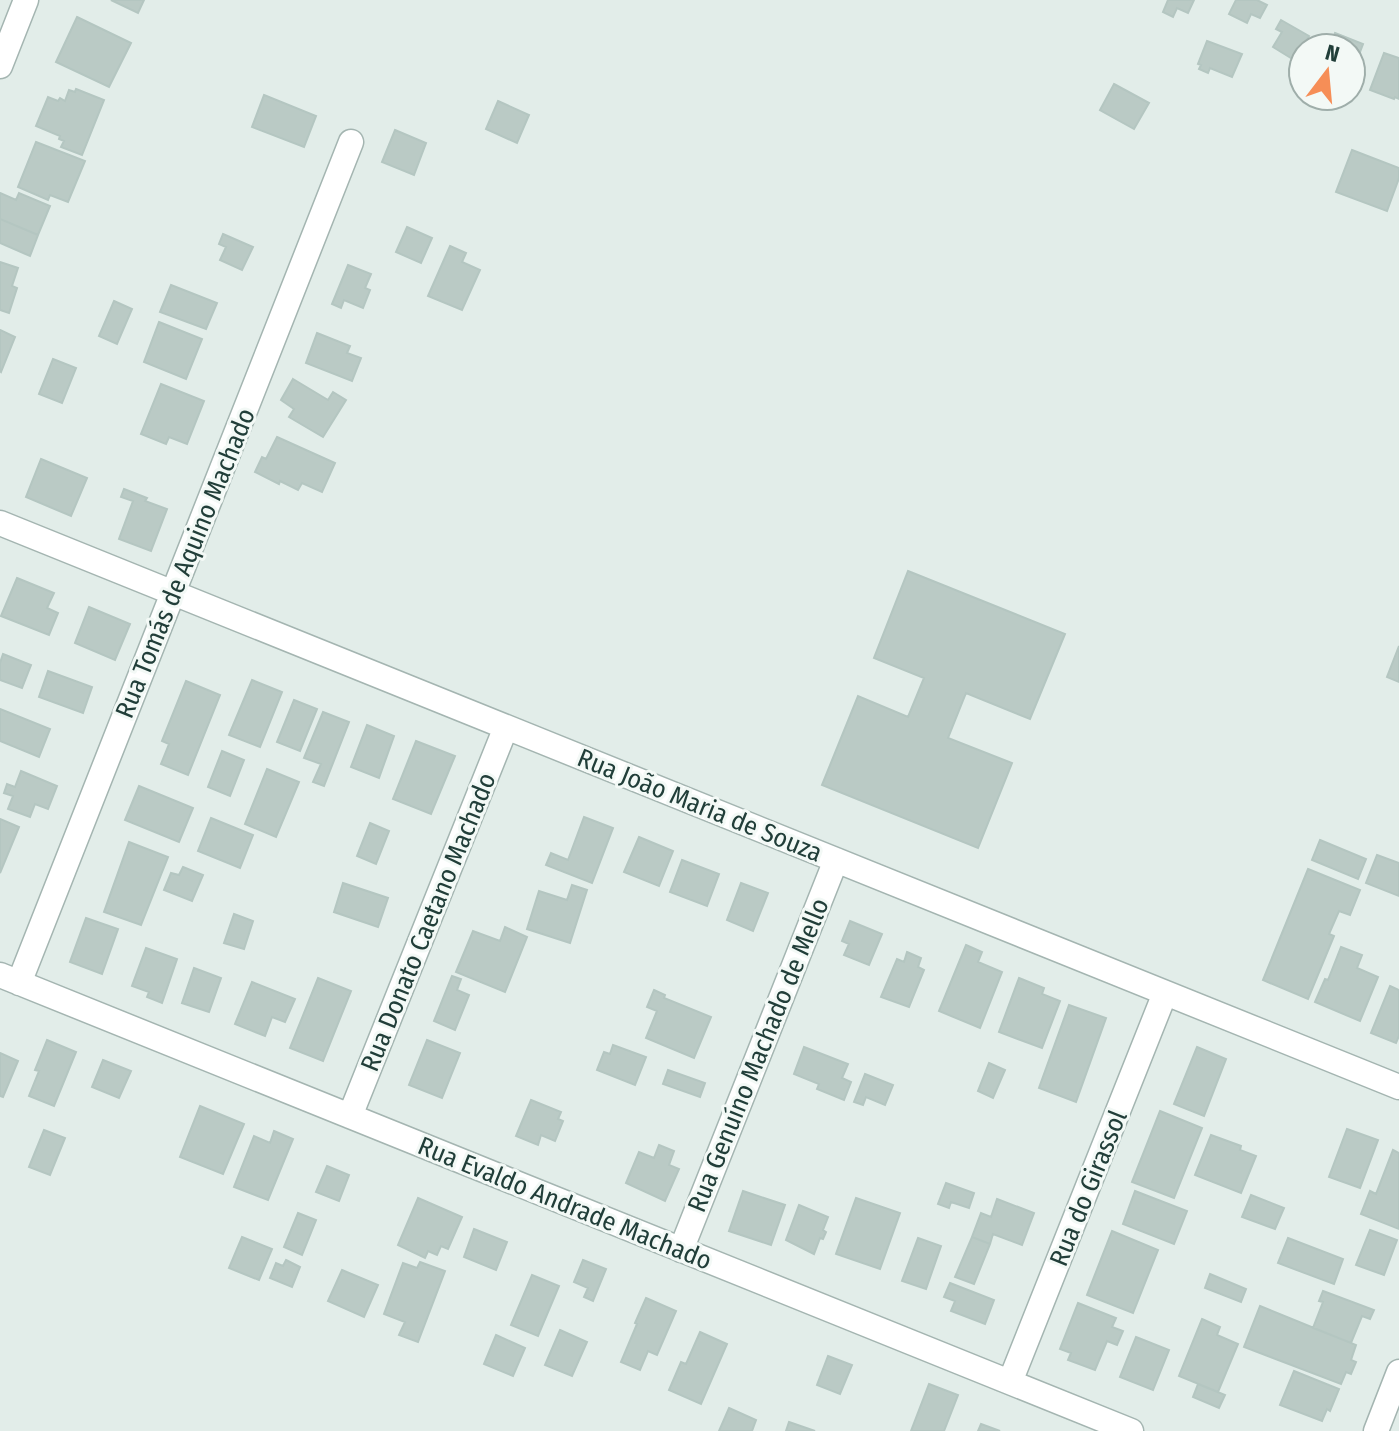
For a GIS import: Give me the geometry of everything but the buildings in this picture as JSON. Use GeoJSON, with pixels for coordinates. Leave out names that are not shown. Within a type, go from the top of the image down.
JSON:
{"type":"FeatureCollection","features":[{"type":"Feature","properties":{"kind":"street"},"geometry":{"type":"LineString","coordinates":[[0,66],[26,0]]}},
{"type":"Feature","properties":{"kind":"street","name":"Rua Tomás de Aquino Machado"},"geometry":{"type":"LineString","coordinates":[[10,979],[173,593],[351,142]]}},
{"type":"Feature","properties":{"kind":"street","name":"Rua João Maria de Souza"},"geometry":{"type":"LineString","coordinates":[[0,523],[1399,1087]]}},
{"type":"Feature","properties":{"kind":"street","name":"Rua Donato Caetano Machado"},"geometry":{"type":"LineString","coordinates":[[350,1116],[506,727]]}},
{"type":"Feature","properties":{"kind":"street","name":"Rua Genuíno Machado de Mello"},"geometry":{"type":"LineString","coordinates":[[681,1250],[836,860]]}},
{"type":"Feature","properties":{"kind":"street","name":"Rua Evaldo Andrade Machado"},"geometry":{"type":"LineString","coordinates":[[10,979],[1131,1431]]}},
{"type":"Feature","properties":{"kind":"street","name":"Rua do Girassol"},"geometry":{"type":"LineString","coordinates":[[1010,1382],[1165,993]]}},
{"type":"Feature","properties":{"kind":"street"},"geometry":{"type":"LineString","coordinates":[[1376,1431],[1399,1372]]}}]}
